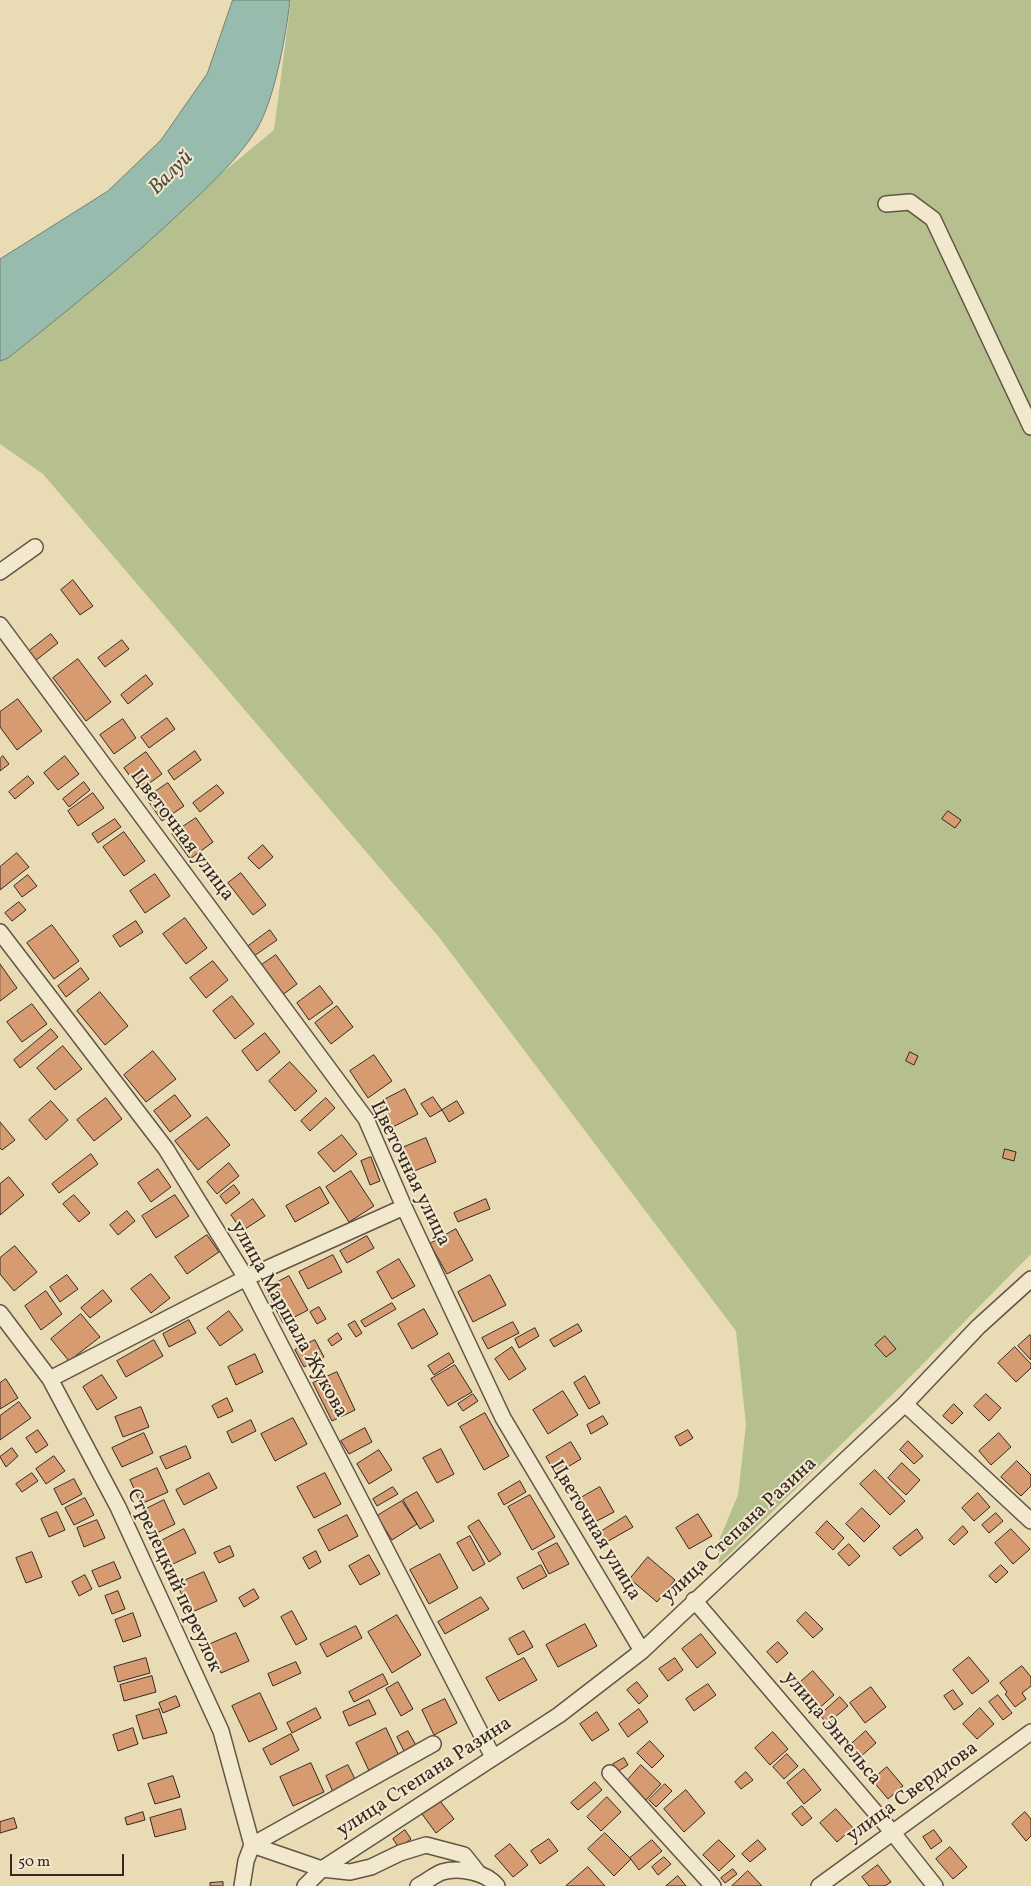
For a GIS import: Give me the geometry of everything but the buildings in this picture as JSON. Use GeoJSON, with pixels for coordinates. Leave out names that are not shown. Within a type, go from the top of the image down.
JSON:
{"type":"FeatureCollection","features":[{"type":"Feature","properties":{"kind":"street"},"geometry":{"type":"LineString","coordinates":[[886,204],[910,202],[933,219],[1031,428]]}},
{"type":"Feature","properties":{"kind":"street"},"geometry":{"type":"LineString","coordinates":[[0,572],[35,547]]}},
{"type":"Feature","properties":{"kind":"street","name":"Цветочная улица"},"geometry":{"type":"LineString","coordinates":[[0,625],[366,1119],[404,1207],[503,1418],[642,1651]]}},
{"type":"Feature","properties":{"kind":"street","name":"улица Маршала Жукова"},"geometry":{"type":"LineString","coordinates":[[0,932],[166,1149],[246,1278],[493,1757]]}},
{"type":"Feature","properties":{"kind":"street"},"geometry":{"type":"LineString","coordinates":[[50,1379],[246,1278],[404,1207]]}},
{"type":"Feature","properties":{"kind":"street","name":"улица Степана Разина"},"geometry":{"type":"LineString","coordinates":[[305,1886],[322,1869],[559,1714],[642,1651],[694,1600],[905,1404],[978,1327],[1031,1279]]}},
{"type":"Feature","properties":{"kind":"street","name":"Стрелецкий переулок"},"geometry":{"type":"LineString","coordinates":[[0,1314],[50,1379],[118,1507],[221,1731],[252,1845]]}},
{"type":"Feature","properties":{"kind":"street"},"geometry":{"type":"LineString","coordinates":[[905,1404],[1031,1521]]}},
{"type":"Feature","properties":{"kind":"street","name":"улица Энгельса"},"geometry":{"type":"LineString","coordinates":[[694,1600],[893,1832],[935,1886]]}},
{"type":"Feature","properties":{"kind":"street","name":"улица Свердлова"},"geometry":{"type":"LineString","coordinates":[[819,1886],[1030,1735]]}},
{"type":"Feature","properties":{"kind":"street"},"geometry":{"type":"LineString","coordinates":[[242,1886],[246,1861],[252,1845],[433,1744]]}},
{"type":"Feature","properties":{"kind":"street"},"geometry":{"type":"LineString","coordinates":[[610,1773],[713,1886]]}},
{"type":"Feature","properties":{"kind":"street"},"geometry":{"type":"LineString","coordinates":[[252,1845],[322,1869],[350,1872],[371,1867],[400,1853],[426,1846],[464,1855],[479,1874],[497,1886]]}},
{"type":"Feature","properties":{"kind":"street"},"geometry":{"type":"LineString","coordinates":[[418,1886],[441,1872],[459,1869],[479,1874]]}},
{"type":"Feature","properties":{"kind":"green space"},"geometry":{"type":"Polygon","coordinates":[[[291,0],[1031,0],[1031,1254],[909,1378],[719,1564],[717,1545],[738,1495],[746,1425],[736,1331],[438,936],[43,474],[0,444],[0,356],[274,130],[291,0]]]}},
{"type":"Feature","properties":{"kind":"water","name":"Валуй"},"geometry":{"type":"Polygon","coordinates":[[[233,0],[290,0],[283,48],[274,84],[263,116],[250,140],[223,172],[162,230],[53,322],[8,358],[0,361],[0,259],[108,191],[161,140],[207,74],[233,0]]]}}]}
